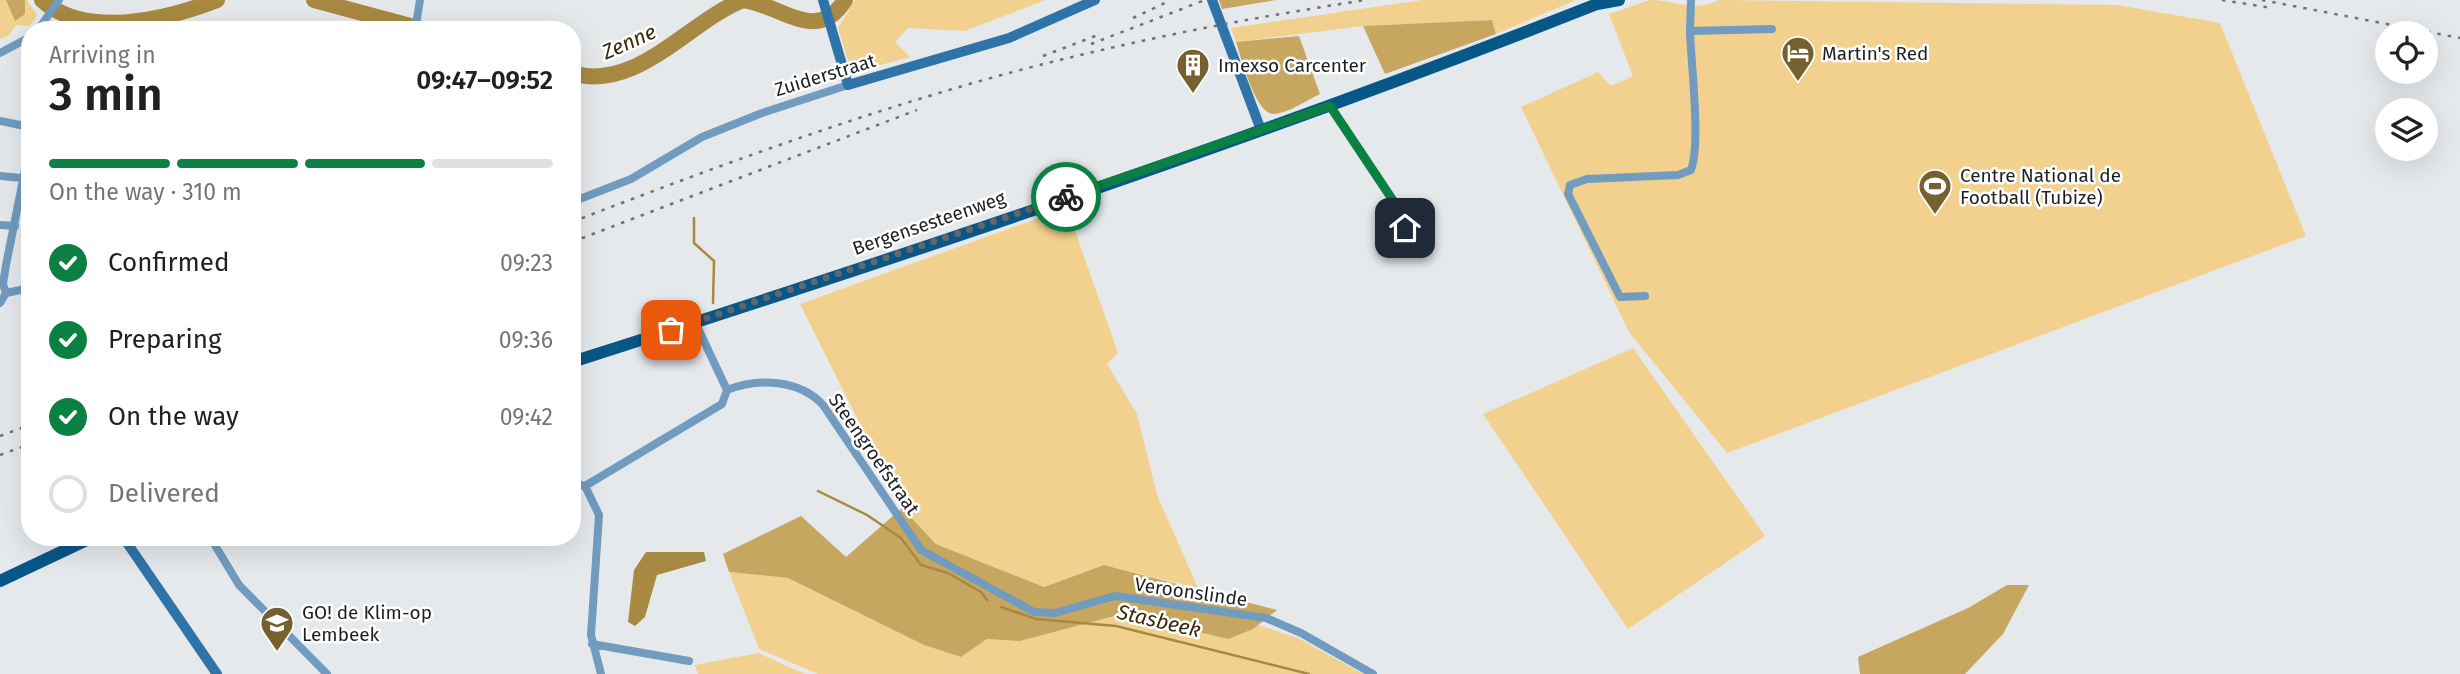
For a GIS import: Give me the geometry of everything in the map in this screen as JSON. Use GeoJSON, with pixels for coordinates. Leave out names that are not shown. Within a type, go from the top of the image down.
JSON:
{"type":"FeatureCollection","features":[{"type":"Feature","properties":{"kind":"main road","name":"Bergensesteenweg"},"geometry":{"type":"LineString","coordinates":[[581,359],[1261,130],[1494,45],[1599,2],[1619,0]]}},
{"type":"Feature","properties":{"kind":"main road"},"geometry":{"type":"LineString","coordinates":[[0,581],[74,546]]}},
{"type":"Feature","properties":{"kind":"street"},"geometry":{"type":"LineString","coordinates":[[45,21],[59,0]]}},
{"type":"Feature","properties":{"kind":"street"},"geometry":{"type":"LineString","coordinates":[[418,21],[419,0]]}},
{"type":"Feature","properties":{"kind":"street"},"geometry":{"type":"LineString","coordinates":[[823,0],[848,86]]}},
{"type":"Feature","properties":{"kind":"street","name":"Zuiderstraat"},"geometry":{"type":"LineString","coordinates":[[581,198],[631,178],[702,137],[762,113],[1009,38],[1095,0]]}},
{"type":"Feature","properties":{"kind":"street"},"geometry":{"type":"LineString","coordinates":[[1645,296],[1620,297],[1568,194],[1570,184],[1587,178],[1678,175],[1691,170],[1695,159],[1695,134],[1690,0]]}},
{"type":"Feature","properties":{"kind":"street"},"geometry":{"type":"LineString","coordinates":[[1212,2],[1261,130]]}},
{"type":"Feature","properties":{"kind":"street"},"geometry":{"type":"LineString","coordinates":[[1690,31],[1772,29]]}},
{"type":"Feature","properties":{"kind":"street"},"geometry":{"type":"LineString","coordinates":[[0,53],[21,42]]}},
{"type":"Feature","properties":{"kind":"street"},"geometry":{"type":"LineString","coordinates":[[1330,106],[1396,205],[1413,251]]}},
{"type":"Feature","properties":{"kind":"street"},"geometry":{"type":"LineString","coordinates":[[0,121],[21,125]]}},
{"type":"Feature","properties":{"kind":"street"},"geometry":{"type":"LineString","coordinates":[[0,176],[21,178]]}},
{"type":"Feature","properties":{"kind":"street"},"geometry":{"type":"LineString","coordinates":[[6,293],[3,284],[15,226],[21,211]]}},
{"type":"Feature","properties":{"kind":"street"},"geometry":{"type":"LineString","coordinates":[[0,225],[15,226]]}},
{"type":"Feature","properties":{"kind":"street"},"geometry":{"type":"LineString","coordinates":[[0,303],[6,293],[21,290]]}},
{"type":"Feature","properties":{"kind":"street"},"geometry":{"type":"LineString","coordinates":[[581,485],[585,486],[723,404],[727,390],[695,322]]}},
{"type":"Feature","properties":{"kind":"street","name":"Steengroefstraat"},"geometry":{"type":"LineString","coordinates":[[727,390],[747,383],[764,383],[788,385],[813,394],[920,550],[996,594]]}},
{"type":"Feature","properties":{"kind":"street"},"geometry":{"type":"LineString","coordinates":[[585,486],[599,514],[592,643],[601,674]]}},
{"type":"Feature","properties":{"kind":"street"},"geometry":{"type":"LineString","coordinates":[[129,546],[217,674]]}},
{"type":"Feature","properties":{"kind":"street"},"geometry":{"type":"LineString","coordinates":[[215,546],[239,585],[327,674]]}},
{"type":"Feature","properties":{"kind":"street","name":"Veroonslinde"},"geometry":{"type":"LineString","coordinates":[[996,594],[1034,612],[1055,613],[1115,596],[1266,618],[1301,633],[1373,674]]}},
{"type":"Feature","properties":{"kind":"street"},"geometry":{"type":"LineString","coordinates":[[592,643],[689,661]]}},
{"type":"Feature","properties":{"kind":"shaded area"},"geometry":{"type":"Polygon","coordinates":[[[0,0],[27,0],[37,15],[33,21],[21,21],[21,25],[16,25],[8,36],[0,39],[0,0]]]}},
{"type":"Feature","properties":{"kind":"shaded area"},"geometry":{"type":"Polygon","coordinates":[[[6,0],[25,0],[25,14],[15,21],[6,0]]]}},
{"type":"Feature","properties":{"kind":"shaded area"},"geometry":{"type":"Polygon","coordinates":[[[855,0],[1045,0],[965,31],[908,28],[895,42],[910,57],[862,70],[848,60],[838,28],[855,0]]]}},
{"type":"Feature","properties":{"kind":"shaded area"},"geometry":{"type":"Polygon","coordinates":[[[1219,0],[1276,0],[1222,9],[1219,0]]]}},
{"type":"Feature","properties":{"kind":"shaded area"},"geometry":{"type":"Polygon","coordinates":[[[1422,0],[1576,0],[1496,34],[1492,20],[1363,26],[1236,42],[1231,28],[1422,0]]]}},
{"type":"Feature","properties":{"kind":"shaded area","name":"Centre National de Football (Tubize)"},"geometry":{"type":"Polygon","coordinates":[[[1650,0],[1693,6],[1719,0],[2118,5],[2220,23],[2306,236],[1727,453],[1629,332],[1521,107],[1598,72],[1611,86],[1633,76],[1609,14],[1650,0]]]}},
{"type":"Feature","properties":{"kind":"shaded area"},"geometry":{"type":"Polygon","coordinates":[[[1492,20],[1496,34],[1385,74],[1363,26],[1492,20]]]}},
{"type":"Feature","properties":{"kind":"shaded area"},"geometry":{"type":"Polygon","coordinates":[[[1299,36],[1320,94],[1287,111],[1275,114],[1268,112],[1250,85],[1236,42],[1299,36]]]}},
{"type":"Feature","properties":{"kind":"shaded area"},"geometry":{"type":"Polygon","coordinates":[[[1067,208],[1118,353],[1107,364],[1137,414],[1157,495],[1198,588],[1104,565],[1044,587],[936,544],[902,508],[800,304],[1067,208]]]}},
{"type":"Feature","properties":{"kind":"shaded area"},"geometry":{"type":"Polygon","coordinates":[[[1633,348],[1765,536],[1628,629],[1483,414],[1633,348]]]}},
{"type":"Feature","properties":{"kind":"shaded area"},"geometry":{"type":"Polygon","coordinates":[[[902,508],[936,544],[1044,587],[1104,565],[1277,610],[1253,629],[1228,639],[1122,614],[1020,641],[987,639],[961,657],[924,645],[788,578],[729,572],[723,554],[801,516],[846,557],[902,508]]]}},
{"type":"Feature","properties":{"kind":"shaded area"},"geometry":{"type":"Polygon","coordinates":[[[646,552],[704,552],[706,561],[657,575],[645,617],[635,626],[628,622],[634,570],[646,552]]]}},
{"type":"Feature","properties":{"kind":"shaded area"},"geometry":{"type":"Polygon","coordinates":[[[729,572],[788,578],[924,645],[961,657],[987,639],[1020,641],[1122,614],[1228,639],[1258,625],[1298,638],[1363,674],[818,674],[759,649],[729,572]]]}},
{"type":"Feature","properties":{"kind":"shaded area"},"geometry":{"type":"Polygon","coordinates":[[[2007,585],[2029,585],[2003,634],[1965,674],[1860,674],[1858,657],[1968,608],[2007,585]]]}},
{"type":"Feature","properties":{"kind":"shaded area"},"geometry":{"type":"Polygon","coordinates":[[[758,653],[805,674],[698,674],[695,665],[758,653]]]}},
{"type":"Feature","properties":{"kind":"waterway","name":"Zenne"},"geometry":{"type":"LineString","coordinates":[[42,0],[60,12],[89,21]]}},
{"type":"Feature","properties":{"kind":"waterway","name":"Zenne"},"geometry":{"type":"LineString","coordinates":[[136,21],[175,14],[217,0]]}},
{"type":"Feature","properties":{"kind":"waterway","name":"Zenne"},"geometry":{"type":"LineString","coordinates":[[314,0],[392,21]]}},
{"type":"Feature","properties":{"kind":"waterway","name":"Zenne"},"geometry":{"type":"LineString","coordinates":[[581,74],[596,76],[618,73],[640,64],[702,23],[743,0],[811,21],[823,20],[834,13],[845,0]]}},
{"type":"Feature","properties":{"kind":"waterway","name":"Stasbeek"},"geometry":{"type":"LineString","coordinates":[[694,218],[694,243],[714,261],[713,303]]}},
{"type":"Feature","properties":{"kind":"waterway","name":"Stasbeek"},"geometry":{"type":"LineString","coordinates":[[818,491],[867,515],[901,538],[921,565],[948,573],[981,592],[987,600]]}},
{"type":"Feature","properties":{"kind":"waterway","name":"Stasbeek"},"geometry":{"type":"LineString","coordinates":[[1001,607],[1036,619],[1116,626],[1309,674]]}},
{"type":"Feature","properties":{"kind":"railway"},"geometry":{"type":"LineString","coordinates":[[1133,18],[1171,0]]}},
{"type":"Feature","properties":{"kind":"railway"},"geometry":{"type":"LineString","coordinates":[[1091,44],[1205,0]]}},
{"type":"Feature","properties":{"kind":"railway"},"geometry":{"type":"LineString","coordinates":[[581,219],[783,144],[998,76],[1181,33],[1366,0]]}},
{"type":"Feature","properties":{"kind":"railway"},"geometry":{"type":"LineString","coordinates":[[2222,0],[2272,8]]}},
{"type":"Feature","properties":{"kind":"railway"},"geometry":{"type":"LineString","coordinates":[[2262,0],[2460,38]]}},
{"type":"Feature","properties":{"kind":"railway"},"geometry":{"type":"LineString","coordinates":[[1043,56],[1098,35]]}},
{"type":"Feature","properties":{"kind":"railway"},"geometry":{"type":"LineString","coordinates":[[581,239],[917,110]]}},
{"type":"Feature","properties":{"kind":"railway"},"geometry":{"type":"LineString","coordinates":[[0,436],[21,428]]}},
{"type":"Feature","properties":{"kind":"railway"},"geometry":{"type":"LineString","coordinates":[[0,455],[21,447]]}},
{"type":"Feature","properties":{"kind":"way so far"},"geometry":{"type":"LineString","coordinates":[[671,330],[1066,197]]}},
{"type":"Feature","properties":{"kind":"place","name":"Martin's Red"},"geometry":{"type":"Point","coordinates":[1798,83]}},
{"type":"Feature","properties":{"kind":"place","name":"Imexso Carcenter"},"geometry":{"type":"Point","coordinates":[1193,95]}},
{"type":"Feature","properties":{"kind":"place","name":"Centre National de Football (Tubize)"},"geometry":{"type":"Point","coordinates":[1935,216]}},
{"type":"Feature","properties":{"kind":"place","name":"GO! de Klim-op Lembeek"},"geometry":{"type":"Point","coordinates":[277,653]}},
{"type":"Feature","properties":{"kind":"route"},"geometry":{"type":"LineString","coordinates":[[1066,197],[1330,106],[1396,205],[1405,228]]}}]}
